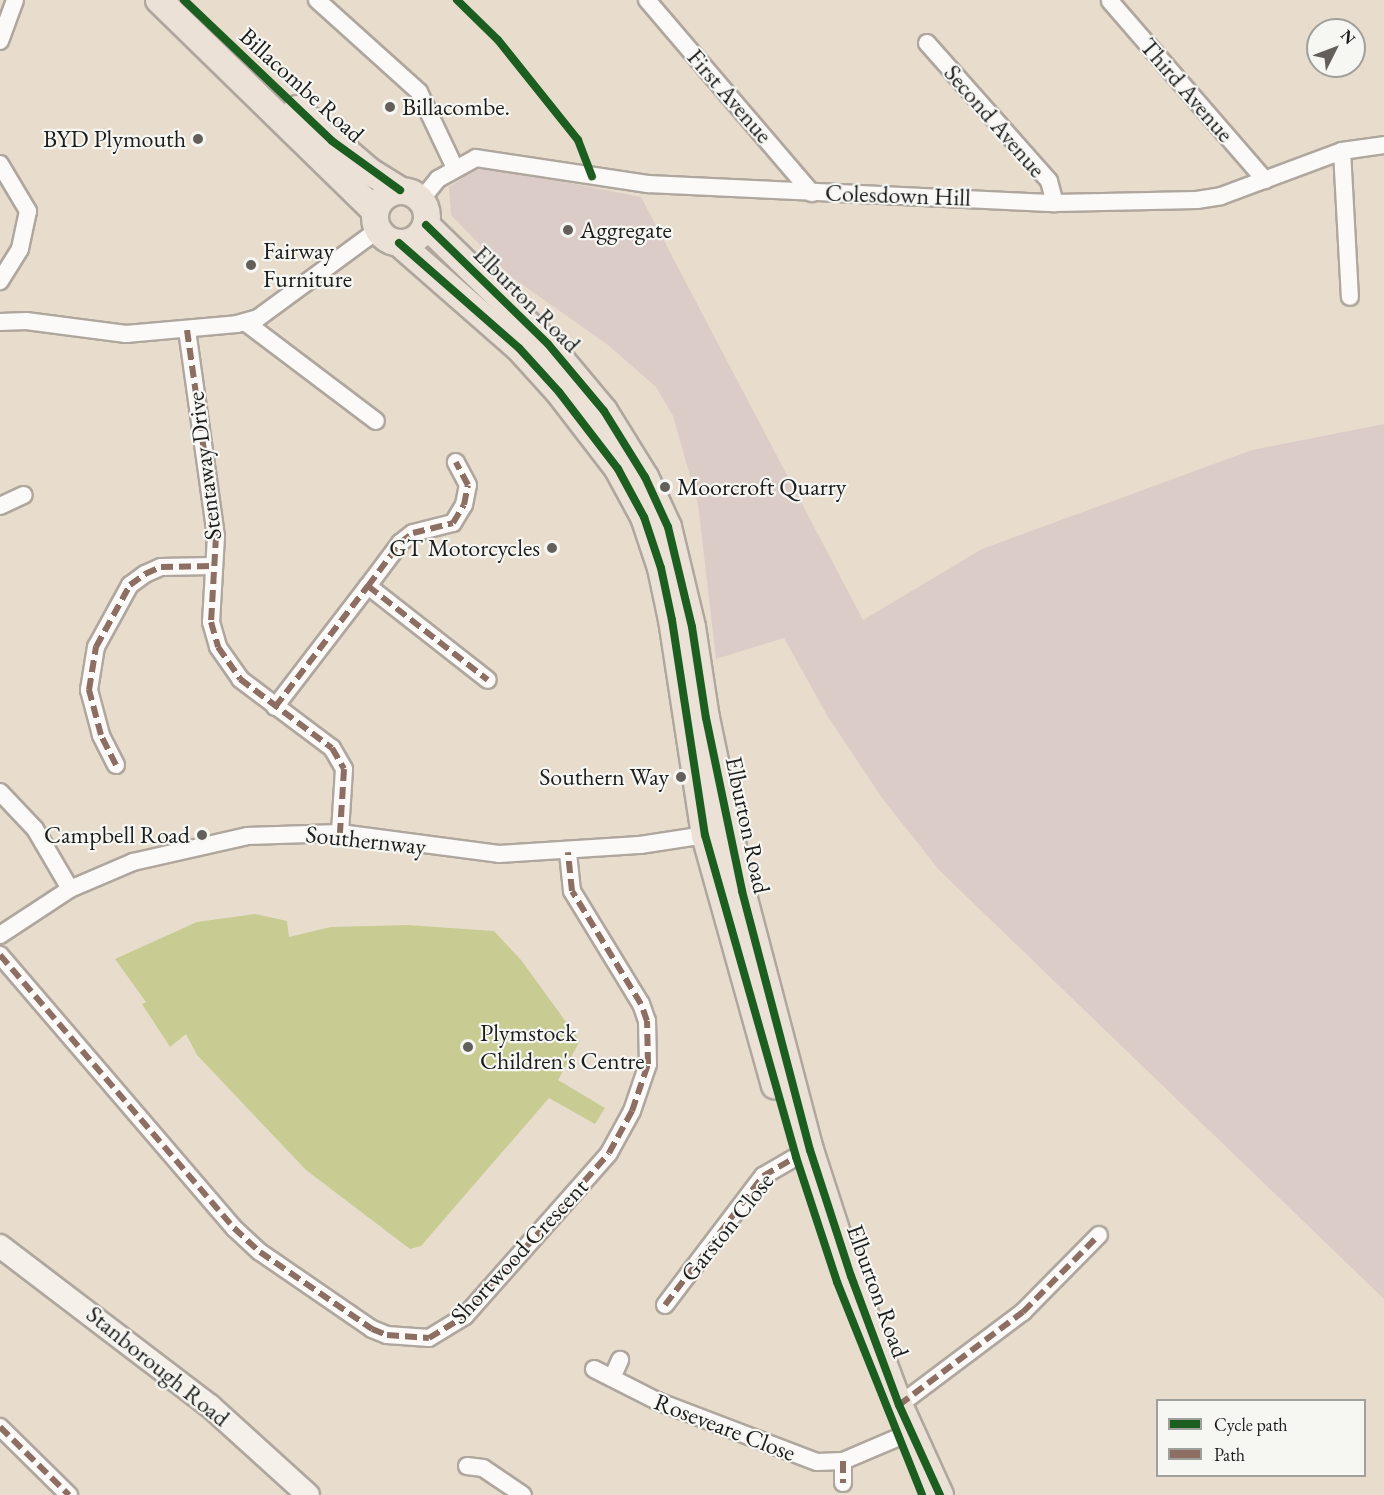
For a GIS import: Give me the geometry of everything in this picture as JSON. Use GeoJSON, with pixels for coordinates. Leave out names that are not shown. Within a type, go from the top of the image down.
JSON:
{"type":"FeatureCollection","features":[{"type":"Feature","properties":{"kind":"main road","name":"Billacombe Road"},"geometry":{"type":"LineString","coordinates":[[159,0],[384,228]]}},
{"type":"Feature","properties":{"kind":"main road","name":"Billacombe Road"},"geometry":{"type":"LineString","coordinates":[[184,0],[332,141],[411,195]]}},
{"type":"Feature","properties":{"kind":"main road"},"geometry":{"type":"LineString","coordinates":[[386,195],[411,195],[426,210],[426,225],[419,236],[384,228],[386,195]]}},
{"type":"Feature","properties":{"kind":"main road","name":"Elburton Road"},"geometry":{"type":"LineString","coordinates":[[426,225],[548,344],[604,411],[652,490],[668,526],[682,576],[720,792],[742,891],[814,1161],[851,1276],[899,1405],[940,1495]]}},
{"type":"Feature","properties":{"kind":"main road","name":"Elburton Road"},"geometry":{"type":"LineString","coordinates":[[384,228],[519,348],[559,392],[618,469],[644,517],[661,568],[672,620],[705,835],[796,1157],[837,1282],[897,1438],[922,1495]]}},
{"type":"Feature","properties":{"kind":"street"},"geometry":{"type":"LineString","coordinates":[[0,41],[15,0]]}},
{"type":"Feature","properties":{"kind":"street"},"geometry":{"type":"LineString","coordinates":[[317,0],[419,92],[455,168]]}},
{"type":"Feature","properties":{"kind":"street","name":"First Avenue"},"geometry":{"type":"LineString","coordinates":[[647,0],[812,193]]}},
{"type":"Feature","properties":{"kind":"street","name":"Third Avenue"},"geometry":{"type":"LineString","coordinates":[[1110,1],[1265,180]]}},
{"type":"Feature","properties":{"kind":"street","name":"Second Avenue"},"geometry":{"type":"LineString","coordinates":[[927,43],[1049,181],[1055,203]]}},
{"type":"Feature","properties":{"kind":"street","name":"Colesdown Hill"},"geometry":{"type":"LineString","coordinates":[[411,195],[476,158],[648,184],[812,193],[911,193],[1055,203],[1197,200],[1221,196],[1342,152],[1384,145]]}},
{"type":"Feature","properties":{"kind":"street"},"geometry":{"type":"LineString","coordinates":[[1342,152],[1350,297]]}},
{"type":"Feature","properties":{"kind":"street"},"geometry":{"type":"LineString","coordinates":[[0,164],[28,211],[20,249],[0,281]]}},
{"type":"Feature","properties":{"kind":"street"},"geometry":{"type":"LineString","coordinates":[[0,322],[26,321],[126,334],[187,330],[245,322],[258,318],[384,228]]}},
{"type":"Feature","properties":{"kind":"street"},"geometry":{"type":"LineString","coordinates":[[245,322],[376,421]]}},
{"type":"Feature","properties":{"kind":"street","name":"Stentaway Drive"},"geometry":{"type":"LineString","coordinates":[[187,330],[215,528],[211,622],[218,647],[240,679],[332,748],[344,769],[340,833]]}},
{"type":"Feature","properties":{"kind":"street"},"geometry":{"type":"LineString","coordinates":[[275,707],[400,543],[413,533],[453,523],[465,505],[468,485],[456,462]]}},
{"type":"Feature","properties":{"kind":"street"},"geometry":{"type":"LineString","coordinates":[[0,506],[24,495]]}},
{"type":"Feature","properties":{"kind":"street"},"geometry":{"type":"LineString","coordinates":[[116,765],[102,735],[89,690],[96,647],[121,597],[130,585],[145,574],[161,567],[213,566]]}},
{"type":"Feature","properties":{"kind":"street"},"geometry":{"type":"LineString","coordinates":[[368,586],[488,680]]}},
{"type":"Feature","properties":{"kind":"street"},"geometry":{"type":"LineString","coordinates":[[0,792],[35,829],[70,889]]}},
{"type":"Feature","properties":{"kind":"street"},"geometry":{"type":"LineString","coordinates":[[705,835],[717,824],[720,792]]}},
{"type":"Feature","properties":{"kind":"street","name":"Southernway"},"geometry":{"type":"LineString","coordinates":[[0,935],[70,889],[133,862],[187,847],[247,836],[340,833],[499,854],[568,852],[705,835]]}},
{"type":"Feature","properties":{"kind":"street","name":"Shortwood Crescent"},"geometry":{"type":"LineString","coordinates":[[0,955],[234,1228],[260,1252],[372,1329],[387,1335],[429,1338],[465,1316],[609,1153],[632,1111],[648,1064],[647,1021],[641,1004],[572,891],[568,852]]}},
{"type":"Feature","properties":{"kind":"street","name":"Garston Close"},"geometry":{"type":"LineString","coordinates":[[665,1305],[764,1176],[796,1157]]}},
{"type":"Feature","properties":{"kind":"street"},"geometry":{"type":"LineString","coordinates":[[899,1405],[1023,1312],[1100,1235]]}},
{"type":"Feature","properties":{"kind":"street","name":"Stanborough Road"},"geometry":{"type":"LineString","coordinates":[[0,1245],[210,1406],[308,1495]]}},
{"type":"Feature","properties":{"kind":"street"},"geometry":{"type":"LineString","coordinates":[[612,1378],[620,1360]]}},
{"type":"Feature","properties":{"kind":"street","name":"Roseveare Close"},"geometry":{"type":"LineString","coordinates":[[594,1369],[657,1401],[817,1462],[843,1461],[897,1438]]}},
{"type":"Feature","properties":{"kind":"street"},"geometry":{"type":"LineString","coordinates":[[0,1427],[69,1495]]}},
{"type":"Feature","properties":{"kind":"street"},"geometry":{"type":"LineString","coordinates":[[843,1461],[843,1483]]}},
{"type":"Feature","properties":{"kind":"street"},"geometry":{"type":"LineString","coordinates":[[467,1466],[483,1468],[523,1495]]}},
{"type":"Feature","properties":{"kind":"shaded area"},"geometry":{"type":"Polygon","coordinates":[[[494,168],[641,197],[863,620],[982,549],[1252,450],[1384,424],[1384,1299],[939,870],[882,798],[828,717],[784,638],[716,659],[698,504],[673,416],[656,387],[608,345],[510,276],[451,215],[449,187],[475,170],[494,168]]]}},
{"type":"Feature","properties":{"kind":"green space"},"geometry":{"type":"Polygon","coordinates":[[[255,914],[287,921],[289,937],[331,927],[408,925],[494,931],[521,960],[580,1041],[558,1080],[605,1108],[595,1124],[549,1098],[421,1246],[410,1249],[306,1170],[197,1055],[186,1034],[170,1047],[142,1004],[146,1002],[115,959],[197,922],[255,914]]]}},
{"type":"Feature","properties":{"kind":"marked path"},"geometry":{"type":"LineString","coordinates":[[187,330],[216,536],[211,622],[218,647],[240,679],[332,748],[344,769],[340,833]]}},
{"type":"Feature","properties":{"kind":"marked path"},"geometry":{"type":"LineString","coordinates":[[368,586],[400,543],[413,533],[453,523],[464,505],[468,485],[456,462]]}},
{"type":"Feature","properties":{"kind":"marked path"},"geometry":{"type":"LineString","coordinates":[[116,765],[101,735],[89,690],[96,647],[130,585],[145,574],[161,567],[213,566]]}},
{"type":"Feature","properties":{"kind":"marked path"},"geometry":{"type":"LineString","coordinates":[[275,707],[368,586],[488,680]]}},
{"type":"Feature","properties":{"kind":"marked path"},"geometry":{"type":"LineString","coordinates":[[0,955],[234,1228],[260,1252],[372,1329],[387,1335],[429,1338],[465,1316],[609,1153],[632,1111],[648,1064],[647,1021],[641,1004],[572,891],[568,852]]}},
{"type":"Feature","properties":{"kind":"marked path"},"geometry":{"type":"LineString","coordinates":[[665,1305],[763,1176],[796,1157]]}},
{"type":"Feature","properties":{"kind":"marked path"},"geometry":{"type":"LineString","coordinates":[[899,1405],[1023,1312],[1099,1235]]}},
{"type":"Feature","properties":{"kind":"marked path"},"geometry":{"type":"LineString","coordinates":[[0,1427],[69,1495]]}},
{"type":"Feature","properties":{"kind":"marked path"},"geometry":{"type":"LineString","coordinates":[[843,1461],[843,1483]]}},
{"type":"Feature","properties":{"kind":"cycle path"},"geometry":{"type":"LineString","coordinates":[[184,0],[332,141],[400,190]]}},
{"type":"Feature","properties":{"kind":"cycle path"},"geometry":{"type":"LineString","coordinates":[[457,0],[498,40],[578,140],[592,176]]}},
{"type":"Feature","properties":{"kind":"cycle path"},"geometry":{"type":"LineString","coordinates":[[426,225],[548,344],[604,411],[645,477],[668,527],[692,627],[706,718],[742,891],[810,1150],[851,1276],[899,1405],[940,1495]]}},
{"type":"Feature","properties":{"kind":"cycle path"},"geometry":{"type":"LineString","coordinates":[[399,243],[519,348],[559,392],[618,469],[644,517],[661,568],[672,620],[705,835],[796,1157],[837,1282],[922,1495]]}},
{"type":"Feature","properties":{"kind":"place","name":"Billacombe."},"geometry":{"type":"Point","coordinates":[390,107]}},
{"type":"Feature","properties":{"kind":"place","name":"BYD Plymouth"},"geometry":{"type":"Point","coordinates":[198,139]}},
{"type":"Feature","properties":{"kind":"place","name":"Aggregate"},"geometry":{"type":"Point","coordinates":[568,230]}},
{"type":"Feature","properties":{"kind":"place","name":"Fairway Furniture"},"geometry":{"type":"Point","coordinates":[251,265]}},
{"type":"Feature","properties":{"kind":"place","name":"Moorcroft Quarry"},"geometry":{"type":"Point","coordinates":[665,487]}},
{"type":"Feature","properties":{"kind":"place","name":"GT Motorcycles"},"geometry":{"type":"Point","coordinates":[552,548]}},
{"type":"Feature","properties":{"kind":"place","name":"Southern Way"},"geometry":{"type":"Point","coordinates":[681,777]}},
{"type":"Feature","properties":{"kind":"place","name":"Campbell Road"},"geometry":{"type":"Point","coordinates":[202,835]}},
{"type":"Feature","properties":{"kind":"place","name":"Plymstock Children's Centre"},"geometry":{"type":"Point","coordinates":[468,1047]}}]}
